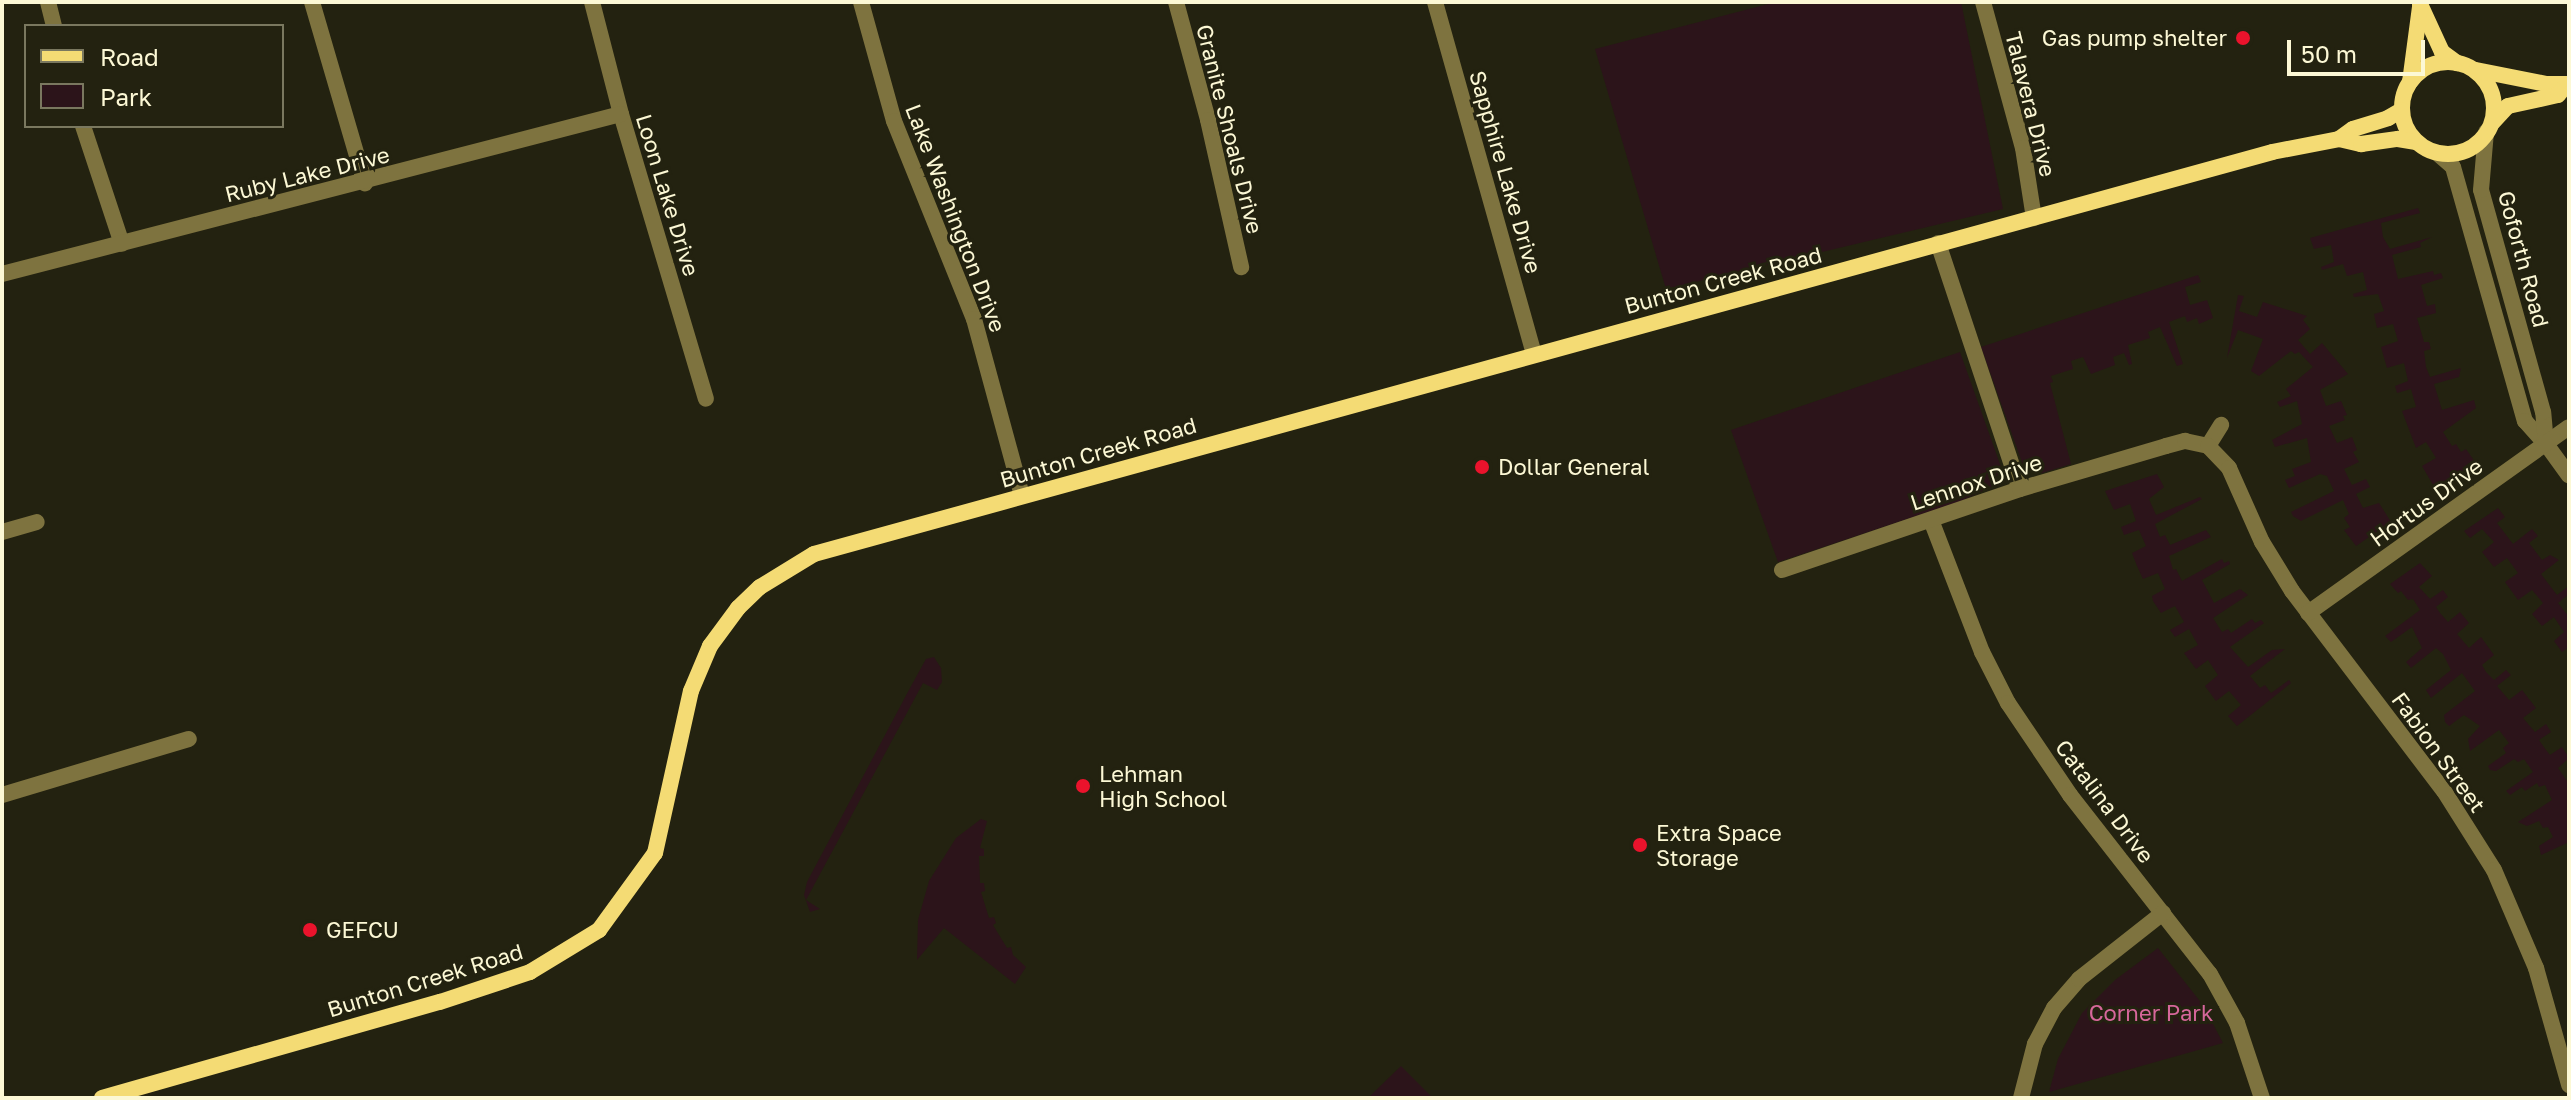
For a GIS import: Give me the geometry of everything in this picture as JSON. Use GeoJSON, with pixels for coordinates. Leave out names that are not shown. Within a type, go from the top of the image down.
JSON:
{"type":"FeatureCollection","features":[{"type":"Feature","properties":{"kind":"street"},"geometry":{"type":"LineString","coordinates":[[48,2],[54,24]]}},
{"type":"Feature","properties":{"kind":"street"},"geometry":{"type":"LineString","coordinates":[[312,2],[365,183]]}},
{"type":"Feature","properties":{"kind":"street","name":"Loon Lake Drive"},"geometry":{"type":"LineString","coordinates":[[592,2],[621,114],[706,399]]}},
{"type":"Feature","properties":{"kind":"street","name":"Lake Washington Drive"},"geometry":{"type":"LineString","coordinates":[[861,2],[894,121],[974,319],[1022,496]]}},
{"type":"Feature","properties":{"kind":"street","name":"Granite Shoals Drive"},"geometry":{"type":"LineString","coordinates":[[1176,2],[1212,134],[1241,267]]}},
{"type":"Feature","properties":{"kind":"street","name":"Sapphire Lake Drive"},"geometry":{"type":"LineString","coordinates":[[1435,2],[1534,354]]}},
{"type":"Feature","properties":{"kind":"street","name":"Talavera Drive"},"geometry":{"type":"LineString","coordinates":[[1983,2],[2023,148],[2034,218]]}},
{"type":"Feature","properties":{"kind":"street"},"geometry":{"type":"LineString","coordinates":[[2420,5],[2442,52],[2457,63],[2473,70],[2568,85]]}},
{"type":"Feature","properties":{"kind":"street"},"geometry":{"type":"LineString","coordinates":[[2420,5],[2410,82],[2402,110],[2406,130],[2415,142],[2437,153],[2467,151],[2508,106],[2558,95],[2568,85]]}},
{"type":"Feature","properties":{"kind":"street"},"geometry":{"type":"LineString","coordinates":[[2410,82],[2434,65],[2457,63]]}},
{"type":"Feature","properties":{"kind":"street"},"geometry":{"type":"LineString","coordinates":[[2473,70],[2489,86],[2493,98],[2489,128]]}},
{"type":"Feature","properties":{"kind":"street","name":"Bunton Creek Road"},"geometry":{"type":"LineString","coordinates":[[2339,139],[2353,129],[2402,110]]}},
{"type":"Feature","properties":{"kind":"street","name":"Ruby Lake Drive"},"geometry":{"type":"LineString","coordinates":[[2,274],[365,183],[621,114]]}},
{"type":"Feature","properties":{"kind":"street"},"geometry":{"type":"LineString","coordinates":[[84,128],[122,244]]}},
{"type":"Feature","properties":{"kind":"street","name":"Goforth Road"},"geometry":{"type":"LineString","coordinates":[[2489,128],[2481,190],[2543,412],[2546,444]]}},
{"type":"Feature","properties":{"kind":"street","name":"Bunton Creek Road"},"geometry":{"type":"LineString","coordinates":[[102,1098],[440,1002],[530,972],[599,930],[655,853],[688,702],[710,646],[738,608],[772,579],[814,554],[2272,152],[2339,139],[2361,144],[2384,140],[2415,142]]}},
{"type":"Feature","properties":{"kind":"street","name":"Goforth Road"},"geometry":{"type":"LineString","coordinates":[[2437,153],[2453,167],[2525,421],[2569,476]]}},
{"type":"Feature","properties":{"kind":"street"},"geometry":{"type":"LineString","coordinates":[[1938,243],[2020,489]]}},
{"type":"Feature","properties":{"kind":"street"},"geometry":{"type":"LineString","coordinates":[[2208,446],[2221,425]]}},
{"type":"Feature","properties":{"kind":"street","name":"Hortus Drive"},"geometry":{"type":"LineString","coordinates":[[2308,613],[2569,427]]}},
{"type":"Feature","properties":{"kind":"street","name":"Lennox Drive"},"geometry":{"type":"LineString","coordinates":[[1782,570],[2020,489],[2185,441],[2208,446]]}},
{"type":"Feature","properties":{"kind":"street","name":"Fabion Street"},"geometry":{"type":"LineString","coordinates":[[2208,446],[2229,468],[2262,542],[2308,613],[2444,791],[2494,870],[2536,968],[2569,1085]]}},
{"type":"Feature","properties":{"kind":"street","name":"Catalina Drive"},"geometry":{"type":"LineString","coordinates":[[1931,520],[1982,652],[2008,703],[2070,795],[2210,974],[2237,1023],[2262,1098]]}},
{"type":"Feature","properties":{"kind":"street"},"geometry":{"type":"LineString","coordinates":[[2,532],[37,522]]}},
{"type":"Feature","properties":{"kind":"street"},"geometry":{"type":"LineString","coordinates":[[2,795],[189,739]]}},
{"type":"Feature","properties":{"kind":"street"},"geometry":{"type":"LineString","coordinates":[[2021,1098],[2035,1044],[2054,1008],[2090,970],[2163,913]]}},
{"type":"Feature","properties":{"kind":"green space"},"geometry":{"type":"Polygon","coordinates":[[[1776,2],[1961,2],[2003,209],[1666,289],[1595,49],[1776,2]]]}},
{"type":"Feature","properties":{"kind":"green space"},"geometry":{"type":"Polygon","coordinates":[[[2418,208],[2420,213],[2381,223],[2383,237],[2390,249],[2432,237],[2420,243],[2421,247],[2392,255],[2398,279],[2433,271],[2434,275],[2441,273],[2443,278],[2421,285],[2427,306],[2435,304],[2436,313],[2417,318],[2424,342],[2429,342],[2431,349],[2424,351],[2426,367],[2430,377],[2461,368],[2459,377],[2434,384],[2442,410],[2474,400],[2476,408],[2443,432],[2452,446],[2456,444],[2461,452],[2466,449],[2475,462],[2436,490],[2422,466],[2436,458],[2426,442],[2416,448],[2402,411],[2416,407],[2411,389],[2397,393],[2395,386],[2408,381],[2404,363],[2387,368],[2381,347],[2398,341],[2393,324],[2377,328],[2374,314],[2384,311],[2378,294],[2354,297],[2353,294],[2367,290],[2363,272],[2347,276],[2343,264],[2322,270],[2321,267],[2334,262],[2331,245],[2314,249],[2310,238],[2418,208]]]}},
{"type":"Feature","properties":{"kind":"green space"},"geometry":{"type":"Polygon","coordinates":[[[2198,275],[2201,282],[2185,287],[2190,305],[2207,300],[2213,318],[2199,324],[2197,318],[2187,322],[2185,316],[2169,322],[2183,364],[2177,366],[2160,327],[2148,332],[2150,338],[2128,345],[2132,364],[2129,365],[2124,353],[2113,357],[2115,365],[2091,374],[2083,357],[2071,361],[2073,369],[2051,376],[2053,382],[2050,383],[2071,464],[2042,473],[2023,465],[1981,347],[2198,275]]]}},
{"type":"Feature","properties":{"kind":"green space"},"geometry":{"type":"Polygon","coordinates":[[[2238,295],[2244,296],[2239,311],[2257,317],[2263,302],[2307,316],[2303,320],[2310,329],[2298,340],[2310,354],[2322,343],[2348,374],[2320,390],[2326,406],[2341,401],[2347,415],[2343,416],[2345,420],[2329,426],[2337,443],[2352,437],[2357,450],[2353,452],[2359,462],[2344,469],[2352,485],[2366,479],[2370,487],[2356,494],[2363,508],[2379,503],[2391,522],[2356,546],[2344,530],[2350,527],[2344,518],[2349,514],[2343,500],[2301,521],[2291,512],[2334,491],[2327,476],[2320,474],[2289,488],[2285,480],[2295,476],[2292,469],[2311,462],[2307,438],[2275,447],[2272,440],[2302,424],[2297,401],[2280,407],[2277,402],[2291,396],[2286,389],[2313,367],[2299,352],[2295,354],[2291,351],[2259,376],[2251,371],[2263,339],[2238,330],[2227,358],[2238,295]]]}},
{"type":"Feature","properties":{"kind":"green space"},"geometry":{"type":"Polygon","coordinates":[[[1960,352],[2001,467],[1993,486],[1961,501],[1778,562],[1731,430],[1960,352]]]}},
{"type":"Feature","properties":{"kind":"green space"},"geometry":{"type":"Polygon","coordinates":[[[2157,474],[2164,487],[2149,499],[2156,515],[2200,497],[2202,499],[2155,524],[2160,537],[2165,535],[2170,545],[2206,530],[2211,537],[2169,556],[2173,570],[2176,569],[2182,581],[2222,559],[2224,563],[2229,561],[2230,564],[2202,580],[2214,603],[2240,589],[2248,595],[2213,618],[2222,632],[2228,629],[2231,633],[2252,619],[2255,623],[2261,620],[2264,623],[2230,647],[2248,667],[2272,650],[2285,649],[2250,676],[2260,688],[2265,685],[2271,693],[2289,680],[2291,683],[2237,726],[2228,716],[2241,705],[2229,691],[2216,701],[2205,686],[2218,675],[2208,660],[2196,669],[2184,653],[2198,645],[2189,629],[2175,637],[2170,630],[2184,622],[2175,606],[2161,613],[2153,601],[2152,596],[2165,589],[2158,573],[2143,579],[2137,566],[2132,553],[2146,546],[2139,530],[2124,535],[2121,527],[2136,521],[2130,504],[2114,510],[2105,491],[2157,474]]]}},
{"type":"Feature","properties":{"kind":"green space"},"geometry":{"type":"Polygon","coordinates":[[[2498,508],[2505,517],[2497,523],[2513,544],[2532,529],[2538,536],[2529,543],[2542,560],[2550,555],[2559,560],[2541,574],[2557,595],[2569,586],[2569,594],[2558,603],[2569,617],[2569,647],[2562,652],[2554,641],[2564,632],[2554,617],[2542,626],[2532,614],[2543,603],[2532,590],[2518,600],[2505,582],[2518,573],[2507,558],[2494,567],[2482,552],[2494,542],[2482,529],[2470,538],[2464,531],[2498,508]]]}},
{"type":"Feature","properties":{"kind":"green space"},"geometry":{"type":"Polygon","coordinates":[[[2420,563],[2432,576],[2419,587],[2430,599],[2443,590],[2448,597],[2436,607],[2440,613],[2448,622],[2460,612],[2469,623],[2457,634],[2469,648],[2481,637],[2494,655],[2482,665],[2486,672],[2494,680],[2506,670],[2511,675],[2497,686],[2509,700],[2522,690],[2536,708],[2523,718],[2535,732],[2546,724],[2551,732],[2539,740],[2550,755],[2562,747],[2569,758],[2558,768],[2569,784],[2569,842],[2541,855],[2539,846],[2553,837],[2548,827],[2543,828],[2539,821],[2527,826],[2518,822],[2552,800],[2545,785],[2539,787],[2537,783],[2525,791],[2522,787],[2510,795],[2506,791],[2533,772],[2524,759],[2518,762],[2514,759],[2496,771],[2490,770],[2488,766],[2506,753],[2503,748],[2509,743],[2499,730],[2470,751],[2468,739],[2480,726],[2464,715],[2449,726],[2445,722],[2444,715],[2475,691],[2462,673],[2431,698],[2426,690],[2451,670],[2443,654],[2436,648],[2411,668],[2406,662],[2422,648],[2412,627],[2391,642],[2385,636],[2420,610],[2413,599],[2408,600],[2390,584],[2420,563]]]}},
{"type":"Feature","properties":{"kind":"green space"},"geometry":{"type":"Polygon","coordinates":[[[934,657],[941,668],[942,682],[937,690],[923,683],[806,900],[820,909],[810,912],[804,895],[807,882],[926,659],[934,657]]]}},
{"type":"Feature","properties":{"kind":"green space"},"geometry":{"type":"Polygon","coordinates":[[[981,819],[987,821],[980,848],[984,849],[984,856],[979,856],[980,883],[984,883],[985,891],[981,892],[989,918],[994,917],[996,923],[993,925],[1007,948],[1011,947],[1013,955],[1026,967],[1015,984],[944,928],[917,960],[918,920],[929,881],[956,838],[981,819]]]}},
{"type":"Feature","properties":{"kind":"green space","name":"Corner Park"},"geometry":{"type":"Polygon","coordinates":[[[2158,948],[2203,1005],[2223,1043],[2049,1092],[2058,1059],[2082,1013],[2115,980],[2158,948]]]}},
{"type":"Feature","properties":{"kind":"green space"},"geometry":{"type":"Polygon","coordinates":[[[1401,1066],[1433,1098],[1368,1098],[1401,1066]]]}},
{"type":"Feature","properties":{"kind":"place","name":"Gas pump shelter"},"geometry":{"type":"Point","coordinates":[2243,38]}},
{"type":"Feature","properties":{"kind":"place","name":"Dollar General"},"geometry":{"type":"Point","coordinates":[1482,467]}},
{"type":"Feature","properties":{"kind":"place","name":"Lehman High School"},"geometry":{"type":"Point","coordinates":[1083,786]}},
{"type":"Feature","properties":{"kind":"place","name":"Extra Space Storage"},"geometry":{"type":"Point","coordinates":[1640,845]}},
{"type":"Feature","properties":{"kind":"place","name":"GEFCU"},"geometry":{"type":"Point","coordinates":[310,930]}}]}
